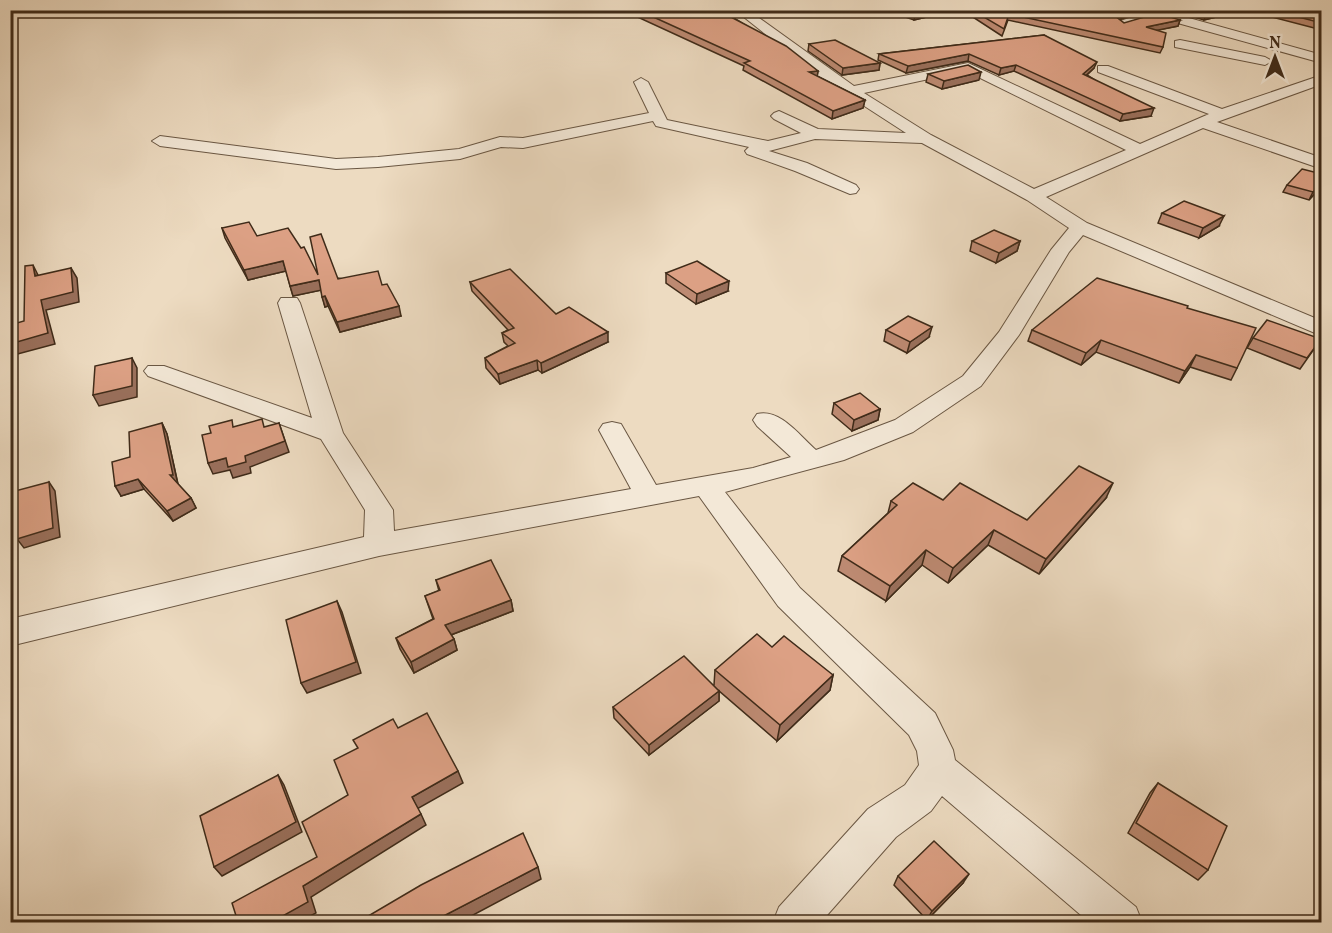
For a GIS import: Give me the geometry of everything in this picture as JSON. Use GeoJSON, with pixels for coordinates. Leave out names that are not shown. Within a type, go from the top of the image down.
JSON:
{"type":"FeatureCollection","features":[{"type":"Feature","properties":{"kind":"street"},"geometry":{"type":"LineString","coordinates":[[740,10],[851,91],[925,138],[1033,196],[1080,227],[1322,329]]}},
{"type":"Feature","properties":{"kind":"street"},"geometry":{"type":"LineString","coordinates":[[1121,23],[1150,12],[1322,58]]}},
{"type":"Feature","properties":{"kind":"street"},"geometry":{"type":"LineString","coordinates":[[1180,44],[1281,64]]}},
{"type":"Feature","properties":{"kind":"street"},"geometry":{"type":"LineString","coordinates":[[851,91],[968,67],[1138,149]]}},
{"type":"Feature","properties":{"kind":"street"},"geometry":{"type":"LineString","coordinates":[[1301,68],[1322,73]]}},
{"type":"Feature","properties":{"kind":"street"},"geometry":{"type":"LineString","coordinates":[[1103,69],[1222,114]]}},
{"type":"Feature","properties":{"kind":"street"},"geometry":{"type":"LineString","coordinates":[[1033,196],[1202,122],[1322,79]]}},
{"type":"Feature","properties":{"kind":"street"},"geometry":{"type":"LineString","coordinates":[[641,82],[661,123],[768,146]]}},
{"type":"Feature","properties":{"kind":"street"},"geometry":{"type":"LineString","coordinates":[[160,141],[336,164],[378,162],[460,154],[500,142],[523,143],[657,116]]}},
{"type":"Feature","properties":{"kind":"street"},"geometry":{"type":"LineString","coordinates":[[779,116],[815,134]]}},
{"type":"Feature","properties":{"kind":"street"},"geometry":{"type":"LineString","coordinates":[[1202,122],[1322,164]]}},
{"type":"Feature","properties":{"kind":"street"},"geometry":{"type":"LineString","coordinates":[[850,189],[801,167],[753,151],[815,134],[925,138]]}},
{"type":"Feature","properties":{"kind":"street"},"geometry":{"type":"LineString","coordinates":[[10,633],[379,545],[753,477],[812,461],[904,426],[972,381],[1008,335],[1060,250],[1080,227]]}},
{"type":"Feature","properties":{"kind":"street"},"geometry":{"type":"LineString","coordinates":[[289,303],[330,433],[379,510],[379,545]]}},
{"type":"Feature","properties":{"kind":"street"},"geometry":{"type":"LineString","coordinates":[[156,371],[330,433]]}},
{"type":"Feature","properties":{"kind":"street"},"geometry":{"type":"LineString","coordinates":[[766,420],[812,461]]}},
{"type":"Feature","properties":{"kind":"street"},"geometry":{"type":"LineString","coordinates":[[612,430],[648,495]]}},
{"type":"Feature","properties":{"kind":"street"},"geometry":{"type":"LineString","coordinates":[[706,485],[746,542],[789,597],[922,724],[935,750],[938,769],[1121,922]]}},
{"type":"Feature","properties":{"kind":"street"},"geometry":{"type":"LineString","coordinates":[[794,922],[882,823],[918,798],[938,769]]}},
{"type":"Feature","properties":{"kind":"building"},"geometry":{"type":"Polygon","coordinates":[[[638,10],[724,10],[737,16],[731,17],[786,46],[818,71],[809,72],[865,100],[833,111],[744,63],[750,61],[638,10]]]}},
{"type":"Feature","properties":{"kind":"building"},"geometry":{"type":"Polygon","coordinates":[[[903,10],[933,10],[915,15],[903,10]]]}},
{"type":"Feature","properties":{"kind":"building"},"geometry":{"type":"Polygon","coordinates":[[[972,10],[1130,10],[1115,16],[1124,23],[1158,13],[1180,20],[1146,27],[1166,33],[1163,47],[1009,14],[1004,29],[972,10]]]}},
{"type":"Feature","properties":{"kind":"building"},"geometry":{"type":"Polygon","coordinates":[[[1193,10],[1221,10],[1206,14],[1193,10]]]}},
{"type":"Feature","properties":{"kind":"building"},"geometry":{"type":"Polygon","coordinates":[[[1271,10],[1322,10],[1322,23],[1271,10]]]}},
{"type":"Feature","properties":{"kind":"building"},"geometry":{"type":"Polygon","coordinates":[[[1044,35],[1097,62],[1083,74],[1154,108],[1123,114],[1016,65],[1001,68],[969,54],[908,66],[879,54],[1044,35]]]}},
{"type":"Feature","properties":{"kind":"building"},"geometry":{"type":"Polygon","coordinates":[[[835,40],[880,63],[843,68],[809,44],[835,40]]]}},
{"type":"Feature","properties":{"kind":"building"},"geometry":{"type":"Polygon","coordinates":[[[968,65],[981,72],[944,81],[928,74],[968,65]]]}},
{"type":"Feature","properties":{"kind":"building"},"geometry":{"type":"Polygon","coordinates":[[[1302,169],[1322,174],[1322,183],[1313,192],[1287,185],[1302,169]]]}},
{"type":"Feature","properties":{"kind":"building"},"geometry":{"type":"Polygon","coordinates":[[[1184,201],[1224,216],[1203,228],[1162,213],[1184,201]]]}},
{"type":"Feature","properties":{"kind":"building"},"geometry":{"type":"Polygon","coordinates":[[[249,222],[257,236],[288,228],[301,248],[304,247],[318,275],[310,237],[321,234],[338,279],[378,271],[382,285],[387,284],[399,306],[337,322],[325,296],[322,297],[319,280],[290,286],[283,261],[244,270],[222,228],[249,222]]]}},
{"type":"Feature","properties":{"kind":"building"},"geometry":{"type":"Polygon","coordinates":[[[994,230],[1020,241],[999,253],[972,241],[994,230]]]}},
{"type":"Feature","properties":{"kind":"building"},"geometry":{"type":"Polygon","coordinates":[[[697,261],[729,281],[697,294],[666,273],[697,261]]]}},
{"type":"Feature","properties":{"kind":"building"},"geometry":{"type":"Polygon","coordinates":[[[33,265],[35,276],[71,268],[73,292],[41,300],[48,333],[10,344],[10,325],[24,321],[25,266],[33,265]]]}},
{"type":"Feature","properties":{"kind":"building"},"geometry":{"type":"Polygon","coordinates":[[[510,269],[556,314],[569,307],[608,332],[541,363],[537,360],[498,374],[485,358],[515,343],[502,333],[514,328],[470,282],[510,269]]]}},
{"type":"Feature","properties":{"kind":"building"},"geometry":{"type":"Polygon","coordinates":[[[1097,278],[1256,328],[1237,368],[1196,355],[1185,371],[1101,340],[1086,353],[1032,330],[1097,278]]]}},
{"type":"Feature","properties":{"kind":"building"},"geometry":{"type":"Polygon","coordinates":[[[908,316],[932,327],[910,342],[886,330],[908,316]]]}},
{"type":"Feature","properties":{"kind":"building"},"geometry":{"type":"Polygon","coordinates":[[[1267,320],[1321,339],[1307,358],[1253,338],[1267,320]]]}},
{"type":"Feature","properties":{"kind":"building"},"geometry":{"type":"Polygon","coordinates":[[[132,358],[132,386],[93,395],[95,366],[132,358]]]}},
{"type":"Feature","properties":{"kind":"building"},"geometry":{"type":"Polygon","coordinates":[[[860,393],[880,409],[854,420],[834,403],[860,393]]]}},
{"type":"Feature","properties":{"kind":"building"},"geometry":{"type":"Polygon","coordinates":[[[262,419],[264,427],[279,423],[285,441],[245,456],[246,462],[228,467],[226,458],[208,463],[202,435],[211,433],[209,426],[232,420],[233,427],[262,419]]]}},
{"type":"Feature","properties":{"kind":"building"},"geometry":{"type":"Polygon","coordinates":[[[162,423],[173,475],[170,475],[191,498],[167,511],[138,479],[115,486],[112,462],[130,457],[129,432],[162,423]]]}},
{"type":"Feature","properties":{"kind":"building"},"geometry":{"type":"Polygon","coordinates":[[[1079,466],[1113,483],[1046,559],[994,530],[953,568],[926,550],[890,586],[842,556],[897,505],[891,501],[913,483],[943,500],[960,483],[1027,520],[1079,466]]]}},
{"type":"Feature","properties":{"kind":"building"},"geometry":{"type":"Polygon","coordinates":[[[49,482],[53,528],[17,539],[15,491],[49,482]]]}},
{"type":"Feature","properties":{"kind":"building"},"geometry":{"type":"Polygon","coordinates":[[[491,560],[511,600],[445,625],[454,639],[411,662],[396,638],[434,619],[425,596],[440,590],[436,580],[491,560]]]}},
{"type":"Feature","properties":{"kind":"building"},"geometry":{"type":"Polygon","coordinates":[[[337,601],[356,662],[301,683],[286,620],[337,601]]]}},
{"type":"Feature","properties":{"kind":"building"},"geometry":{"type":"Polygon","coordinates":[[[757,634],[772,647],[784,636],[833,675],[780,725],[715,670],[757,634]]]}},
{"type":"Feature","properties":{"kind":"building"},"geometry":{"type":"Polygon","coordinates":[[[684,656],[719,691],[649,745],[613,707],[684,656]]]}},
{"type":"Feature","properties":{"kind":"building"},"geometry":{"type":"Polygon","coordinates":[[[427,713],[458,771],[412,797],[421,814],[303,886],[308,902],[272,922],[238,922],[232,903],[317,857],[302,822],[348,795],[334,760],[358,748],[353,740],[393,719],[398,728],[427,713]]]}},
{"type":"Feature","properties":{"kind":"building"},"geometry":{"type":"Polygon","coordinates":[[[278,775],[296,822],[214,867],[200,816],[278,775]]]}},
{"type":"Feature","properties":{"kind":"building"},"geometry":{"type":"Polygon","coordinates":[[[1158,783],[1227,826],[1208,870],[1136,823],[1158,783]]]}},
{"type":"Feature","properties":{"kind":"building"},"geometry":{"type":"Polygon","coordinates":[[[523,833],[538,867],[432,922],[358,922],[421,885],[523,833]]]}},
{"type":"Feature","properties":{"kind":"building"},"geometry":{"type":"Polygon","coordinates":[[[934,841],[969,874],[932,911],[898,876],[934,841]]]}}]}
